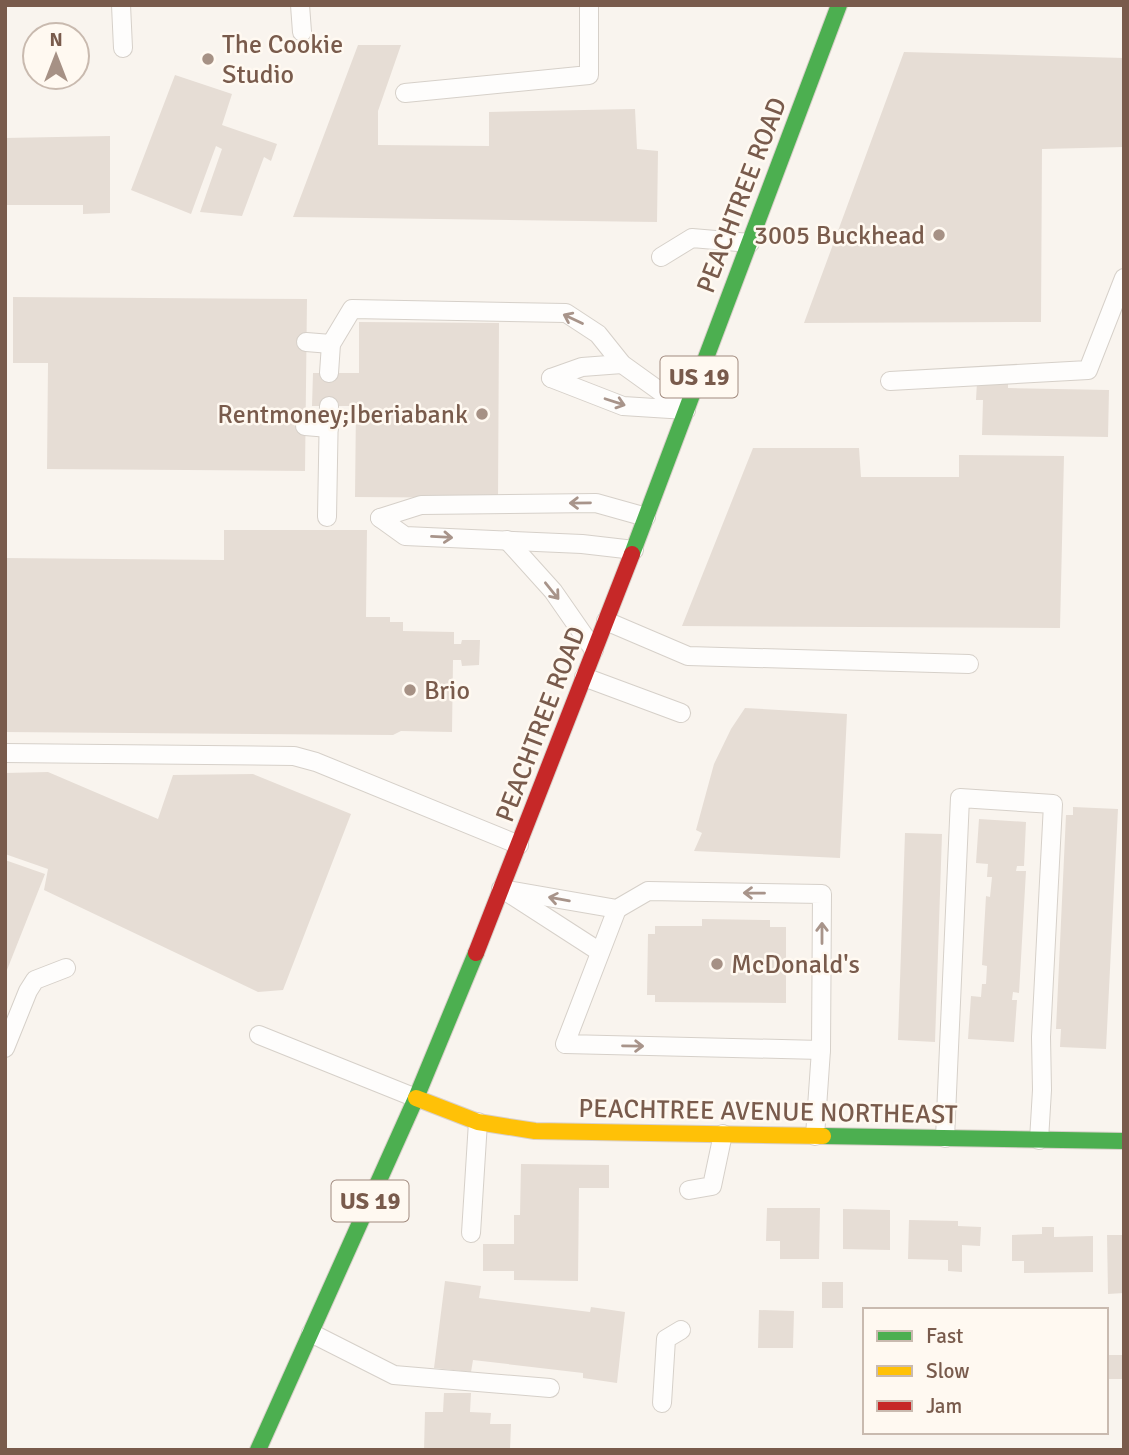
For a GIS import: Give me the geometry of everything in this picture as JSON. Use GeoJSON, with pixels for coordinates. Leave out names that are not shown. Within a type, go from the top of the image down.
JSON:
{"type":"FeatureCollection","features":[{"type":"Feature","properties":{"kind":"main road","name":"PEACHTREE ROAD"},"geometry":{"type":"LineString","coordinates":[[258,1450],[416,1098],[519,845],[634,550],[839,5]]}},
{"type":"Feature","properties":{"kind":"main road","name":"PEACHTREE AVENUE NORTHEAST"},"geometry":{"type":"LineString","coordinates":[[416,1098],[478,1122],[535,1131],[1124,1141]]}},
{"type":"Feature","properties":{"kind":"lane"},"geometry":{"type":"LineString","coordinates":[[121,5],[122,48]]}},
{"type":"Feature","properties":{"kind":"lane"},"geometry":{"type":"LineString","coordinates":[[300,5],[302,32]]}},
{"type":"Feature","properties":{"kind":"lane"},"geometry":{"type":"LineString","coordinates":[[405,93],[589,75],[589,5]]}},
{"type":"Feature","properties":{"kind":"lane"},"geometry":{"type":"LineString","coordinates":[[661,257],[692,238],[750,243]]}},
{"type":"Feature","properties":{"kind":"lane"},"geometry":{"type":"LineString","coordinates":[[890,381],[1088,370],[1124,278]]}},
{"type":"Feature","properties":{"kind":"lane"},"geometry":{"type":"LineString","coordinates":[[329,373],[331,344],[352,309],[566,313],[598,334],[622,364],[686,410]]}},
{"type":"Feature","properties":{"kind":"lane"},"geometry":{"type":"LineString","coordinates":[[306,342],[331,344]]}},
{"type":"Feature","properties":{"kind":"lane"},"geometry":{"type":"LineString","coordinates":[[622,364],[582,367],[551,378],[622,406],[686,410]]}},
{"type":"Feature","properties":{"kind":"lane"},"geometry":{"type":"LineString","coordinates":[[327,517],[329,406]]}},
{"type":"Feature","properties":{"kind":"lane"},"geometry":{"type":"LineString","coordinates":[[305,426],[329,428]]}},
{"type":"Feature","properties":{"kind":"lane"},"geometry":{"type":"LineString","coordinates":[[634,550],[582,544],[405,536],[380,518],[421,505],[596,503],[646,517]]}},
{"type":"Feature","properties":{"kind":"lane"},"geometry":{"type":"LineString","coordinates":[[507,540],[553,591],[595,651]]}},
{"type":"Feature","properties":{"kind":"lane"},"geometry":{"type":"LineString","coordinates":[[606,621],[688,656],[969,663]]}},
{"type":"Feature","properties":{"kind":"lane"},"geometry":{"type":"LineString","coordinates":[[584,677],[681,713]]}},
{"type":"Feature","properties":{"kind":"lane"},"geometry":{"type":"LineString","coordinates":[[5,753],[294,756],[325,765],[519,845]]}},
{"type":"Feature","properties":{"kind":"lane"},"geometry":{"type":"LineString","coordinates":[[945,1138],[960,798],[1053,804],[1041,1037],[1039,1140]]}},
{"type":"Feature","properties":{"kind":"lane"},"geometry":{"type":"LineString","coordinates":[[501,889],[617,909]]}},
{"type":"Feature","properties":{"kind":"lane"},"geometry":{"type":"LineString","coordinates":[[501,889],[600,952]]}},
{"type":"Feature","properties":{"kind":"lane"},"geometry":{"type":"LineString","coordinates":[[815,1136],[821,1051],[822,894],[648,891],[617,909],[565,1044],[821,1051]]}},
{"type":"Feature","properties":{"kind":"lane"},"geometry":{"type":"LineString","coordinates":[[5,1048],[27,990],[35,980],[66,968]]}},
{"type":"Feature","properties":{"kind":"lane"},"geometry":{"type":"LineString","coordinates":[[259,1035],[416,1098]]}},
{"type":"Feature","properties":{"kind":"lane"},"geometry":{"type":"LineString","coordinates":[[471,1233],[478,1122]]}},
{"type":"Feature","properties":{"kind":"lane"},"geometry":{"type":"LineString","coordinates":[[689,1190],[712,1186],[723,1134]]}},
{"type":"Feature","properties":{"kind":"lane"},"geometry":{"type":"LineString","coordinates":[[662,1404],[666,1339],[681,1330]]}},
{"type":"Feature","properties":{"kind":"lane"},"geometry":{"type":"LineString","coordinates":[[311,1333],[394,1375],[550,1388]]}},
{"type":"Feature","properties":{"kind":"building"},"geometry":{"type":"Polygon","coordinates":[[[358,45],[401,45],[378,111],[378,145],[489,146],[489,112],[635,109],[637,149],[658,151],[657,222],[293,217],[358,45]]]}},
{"type":"Feature","properties":{"kind":"building","name":"3005 Buckhead"},"geometry":{"type":"Polygon","coordinates":[[[904,52],[1124,58],[1124,147],[1042,149],[1041,322],[804,323],[904,52]]]}},
{"type":"Feature","properties":{"kind":"building"},"geometry":{"type":"Polygon","coordinates":[[[175,75],[232,94],[222,125],[277,144],[271,161],[264,157],[242,216],[200,212],[222,149],[216,146],[191,214],[131,190],[175,75]]]}},
{"type":"Feature","properties":{"kind":"building"},"geometry":{"type":"Polygon","coordinates":[[[110,136],[110,213],[83,214],[83,205],[5,205],[5,138],[110,136]]]}},
{"type":"Feature","properties":{"kind":"building"},"geometry":{"type":"Polygon","coordinates":[[[13,297],[307,299],[305,471],[47,469],[48,363],[13,363],[13,297]]]}},
{"type":"Feature","properties":{"kind":"building"},"geometry":{"type":"Polygon","coordinates":[[[359,322],[499,323],[498,498],[355,497],[356,406],[312,406],[313,373],[359,373],[359,322]]]}},
{"type":"Feature","properties":{"kind":"building"},"geometry":{"type":"Polygon","coordinates":[[[977,382],[1008,382],[1008,388],[1109,390],[1108,437],[982,435],[983,400],[976,400],[977,382]]]}},
{"type":"Feature","properties":{"kind":"building"},"geometry":{"type":"Polygon","coordinates":[[[753,448],[859,448],[861,477],[959,477],[959,455],[1064,456],[1060,628],[682,626],[753,448]]]}},
{"type":"Feature","properties":{"kind":"building"},"geometry":{"type":"Polygon","coordinates":[[[224,530],[367,530],[366,617],[390,617],[390,622],[403,622],[403,631],[454,632],[454,644],[461,644],[462,640],[480,640],[479,665],[462,666],[461,660],[453,660],[452,732],[401,731],[393,735],[5,732],[5,558],[224,560],[224,530]]]}},
{"type":"Feature","properties":{"kind":"building"},"geometry":{"type":"Polygon","coordinates":[[[745,708],[847,714],[840,858],[694,851],[702,833],[696,830],[714,764],[745,708]]]}},
{"type":"Feature","properties":{"kind":"building"},"geometry":{"type":"Polygon","coordinates":[[[48,772],[158,819],[173,775],[253,774],[351,814],[283,990],[258,992],[44,890],[48,869],[5,854],[5,773],[48,772]]]}},
{"type":"Feature","properties":{"kind":"building"},"geometry":{"type":"Polygon","coordinates":[[[1073,807],[1118,809],[1106,1049],[1060,1047],[1061,1029],[1056,1029],[1066,815],[1073,815],[1073,807]]]}},
{"type":"Feature","properties":{"kind":"building"},"geometry":{"type":"Polygon","coordinates":[[[979,819],[1026,822],[1024,866],[1017,866],[1016,871],[1026,871],[1019,993],[1013,992],[1012,1000],[1017,1000],[1014,1042],[968,1039],[971,996],[981,997],[982,984],[986,984],[987,966],[982,965],[986,896],[990,897],[992,877],[987,877],[988,864],[976,863],[979,819]]]}},
{"type":"Feature","properties":{"kind":"building"},"geometry":{"type":"Polygon","coordinates":[[[905,833],[942,834],[935,1042],[898,1040],[905,833]]]}},
{"type":"Feature","properties":{"kind":"building"},"geometry":{"type":"Polygon","coordinates":[[[5,860],[45,874],[5,975],[5,860]]]}},
{"type":"Feature","properties":{"kind":"building","name":"McDonald's"},"geometry":{"type":"Polygon","coordinates":[[[702,919],[770,920],[770,927],[786,927],[786,1003],[655,1002],[655,995],[647,995],[648,934],[655,934],[655,926],[702,926],[702,919]]]}},
{"type":"Feature","properties":{"kind":"building"},"geometry":{"type":"Polygon","coordinates":[[[521,1164],[609,1165],[609,1188],[579,1188],[578,1281],[514,1280],[514,1271],[483,1271],[483,1244],[514,1244],[514,1215],[520,1215],[521,1164]]]}},
{"type":"Feature","properties":{"kind":"building"},"geometry":{"type":"Polygon","coordinates":[[[767,1208],[820,1208],[819,1259],[780,1259],[780,1241],[766,1241],[767,1208]]]}},
{"type":"Feature","properties":{"kind":"building"},"geometry":{"type":"Polygon","coordinates":[[[843,1209],[890,1210],[890,1250],[843,1249],[843,1209]]]}},
{"type":"Feature","properties":{"kind":"building"},"geometry":{"type":"Polygon","coordinates":[[[909,1220],[958,1221],[958,1226],[981,1227],[980,1246],[962,1245],[962,1272],[948,1271],[948,1260],[908,1259],[909,1220]]]}},
{"type":"Feature","properties":{"kind":"building"},"geometry":{"type":"Polygon","coordinates":[[[1042,1227],[1054,1227],[1054,1237],[1093,1236],[1093,1272],[1024,1273],[1024,1261],[1012,1261],[1012,1235],[1042,1234],[1042,1227]]]}},
{"type":"Feature","properties":{"kind":"building"},"geometry":{"type":"Polygon","coordinates":[[[1107,1235],[1124,1235],[1124,1293],[1108,1294],[1107,1235]]]}},
{"type":"Feature","properties":{"kind":"building"},"geometry":{"type":"Polygon","coordinates":[[[445,1281],[481,1286],[479,1298],[590,1312],[591,1307],[625,1312],[617,1383],[583,1378],[583,1373],[473,1360],[471,1372],[434,1368],[445,1281]]]}},
{"type":"Feature","properties":{"kind":"building"},"geometry":{"type":"Polygon","coordinates":[[[822,1282],[843,1282],[843,1308],[822,1308],[822,1282]]]}},
{"type":"Feature","properties":{"kind":"building"},"geometry":{"type":"Polygon","coordinates":[[[759,1310],[794,1311],[793,1348],[758,1348],[759,1310]]]}},
{"type":"Feature","properties":{"kind":"building"},"geometry":{"type":"Polygon","coordinates":[[[1108,1355],[1124,1355],[1124,1379],[1108,1379],[1108,1355]]]}},
{"type":"Feature","properties":{"kind":"building"},"geometry":{"type":"Polygon","coordinates":[[[444,1393],[471,1393],[470,1412],[491,1413],[490,1424],[511,1424],[510,1450],[424,1450],[425,1412],[443,1412],[444,1393]]]}},
{"type":"Feature","properties":{"kind":"traffic: fast"},"geometry":{"type":"LineString","coordinates":[[632,554],[839,5]]}},
{"type":"Feature","properties":{"kind":"traffic: fast"},"geometry":{"type":"LineString","coordinates":[[258,1450],[416,1098],[476,953]]}},
{"type":"Feature","properties":{"kind":"traffic: fast"},"geometry":{"type":"LineString","coordinates":[[823,1136],[1124,1141]]}},
{"type":"Feature","properties":{"kind":"traffic: slow"},"geometry":{"type":"LineString","coordinates":[[416,1098],[478,1122],[535,1131],[823,1136]]}},
{"type":"Feature","properties":{"kind":"traffic: jam"},"geometry":{"type":"LineString","coordinates":[[476,953],[632,554]]}},
{"type":"Feature","properties":{"kind":"place","name":"The Cookie Studio"},"geometry":{"type":"Point","coordinates":[208,59]}},
{"type":"Feature","properties":{"kind":"place","name":"3005 Buckhead"},"geometry":{"type":"Point","coordinates":[939,235]}},
{"type":"Feature","properties":{"kind":"place","name":"Rentmoney;Iberiabank"},"geometry":{"type":"Point","coordinates":[482,414]}},
{"type":"Feature","properties":{"kind":"place","name":"Brio"},"geometry":{"type":"Point","coordinates":[410,690]}},
{"type":"Feature","properties":{"kind":"place","name":"McDonald's"},"geometry":{"type":"Point","coordinates":[717,964]}}]}
